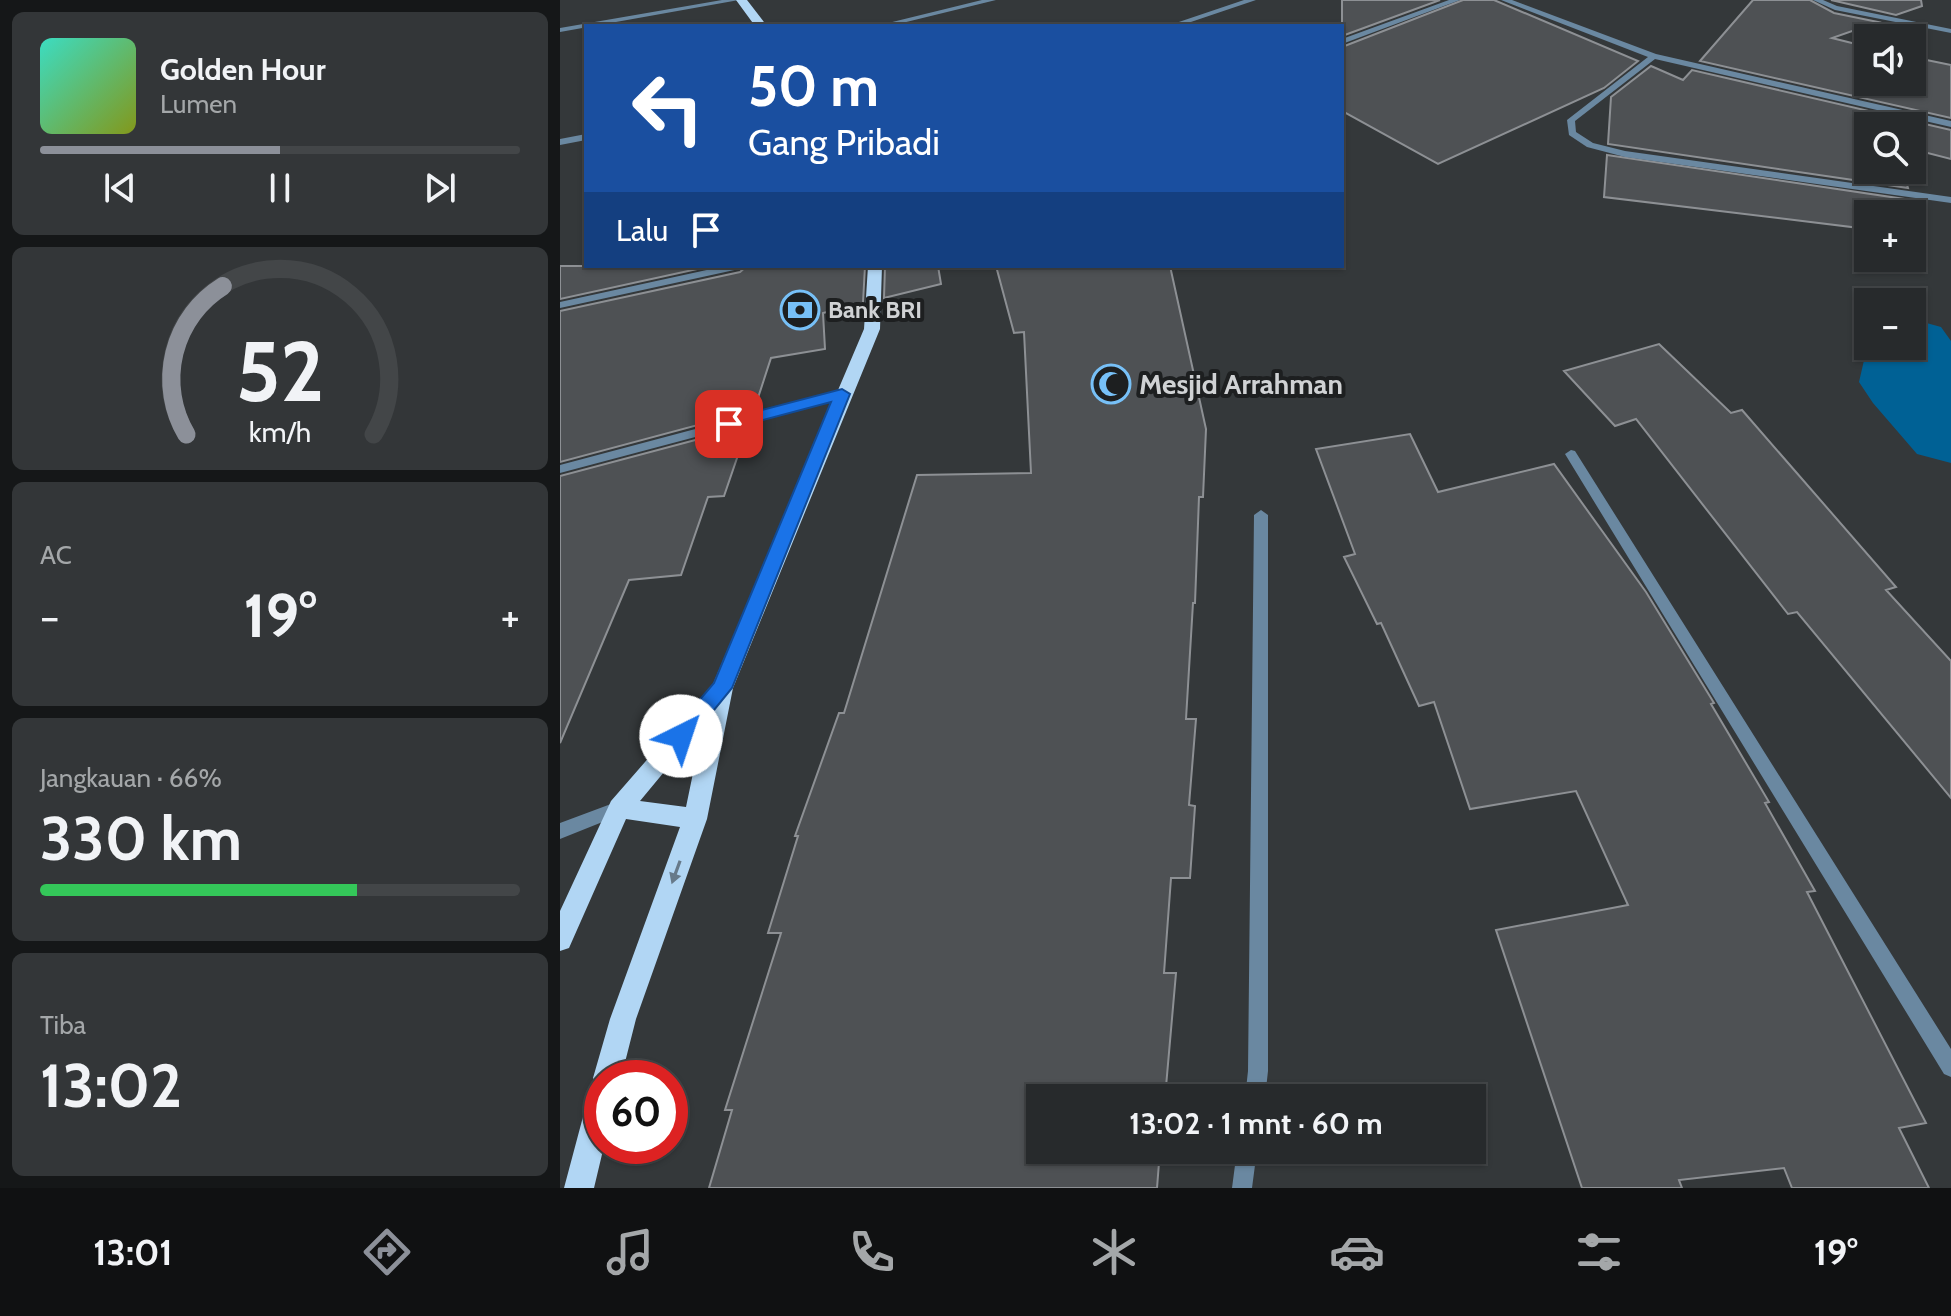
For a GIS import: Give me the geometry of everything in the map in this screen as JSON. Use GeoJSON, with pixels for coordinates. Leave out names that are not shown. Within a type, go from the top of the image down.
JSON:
{"type":"FeatureCollection","features":[{"type":"Feature","properties":{"kind":"main road"},"geometry":{"type":"LineString","coordinates":[[738,0],[759,24]]}},
{"type":"Feature","properties":{"kind":"main road"},"geometry":{"type":"LineString","coordinates":[[612,1060],[623,1019],[695,819],[722,688],[842,394],[872,329],[875,268]]}},
{"type":"Feature","properties":{"kind":"main road"},"geometry":{"type":"LineString","coordinates":[[560,939],[619,808],[722,688]]}},
{"type":"Feature","properties":{"kind":"main road"},"geometry":{"type":"LineString","coordinates":[[619,808],[695,819]]}},
{"type":"Feature","properties":{"kind":"main road"},"geometry":{"type":"LineString","coordinates":[[579,1188],[585,1164]]}},
{"type":"Feature","properties":{"kind":"street"},"geometry":{"type":"LineString","coordinates":[[596,24],[738,0]]}},
{"type":"Feature","properties":{"kind":"street"},"geometry":{"type":"LineString","coordinates":[[889,24],[992,0]]}},
{"type":"Feature","properties":{"kind":"street"},"geometry":{"type":"LineString","coordinates":[[1177,24],[1252,0]]}},
{"type":"Feature","properties":{"kind":"street"},"geometry":{"type":"LineString","coordinates":[[1344,41],[1456,0]]}},
{"type":"Feature","properties":{"kind":"street"},"geometry":{"type":"LineString","coordinates":[[1505,0],[1654,56],[1951,124]]}},
{"type":"Feature","properties":{"kind":"street"},"geometry":{"type":"LineString","coordinates":[[1817,0],[1835,8],[1951,31]]}},
{"type":"Feature","properties":{"kind":"street"},"geometry":{"type":"LineString","coordinates":[[560,30],[584,26]]}},
{"type":"Feature","properties":{"kind":"street"},"geometry":{"type":"LineString","coordinates":[[1654,56],[1571,120],[1572,133],[1590,145],[1625,154],[1951,200]]}},
{"type":"Feature","properties":{"kind":"street"},"geometry":{"type":"LineString","coordinates":[[560,142],[584,137]]}},
{"type":"Feature","properties":{"kind":"street"},"geometry":{"type":"LineString","coordinates":[[560,305],[730,268]]}},
{"type":"Feature","properties":{"kind":"street"},"geometry":{"type":"LineString","coordinates":[[560,469],[842,394]]}},
{"type":"Feature","properties":{"kind":"street"},"geometry":{"type":"LineString","coordinates":[[1571,454],[1951,1067]]}},
{"type":"Feature","properties":{"kind":"street"},"geometry":{"type":"LineString","coordinates":[[1256,1084],[1259,1055],[1261,515]]}},
{"type":"Feature","properties":{"kind":"street"},"geometry":{"type":"LineString","coordinates":[[560,831],[619,808]]}},
{"type":"Feature","properties":{"kind":"street"},"geometry":{"type":"LineString","coordinates":[[1242,1188],[1245,1164]]}},
{"type":"Feature","properties":{"kind":"building"},"geometry":{"type":"Polygon","coordinates":[[[1342,0],[1440,0],[1344,35],[1342,0]]]}},
{"type":"Feature","properties":{"kind":"building"},"geometry":{"type":"Polygon","coordinates":[[[1463,0],[1494,0],[1638,61],[1604,88],[1438,164],[1344,112],[1344,46],[1463,0]]]}},
{"type":"Feature","properties":{"kind":"building"},"geometry":{"type":"Polygon","coordinates":[[[1753,0],[1810,0],[1834,13],[1878,22],[1854,24],[1854,30],[1832,38],[1854,44],[1854,96],[1700,61],[1753,0]]]}},
{"type":"Feature","properties":{"kind":"building"},"geometry":{"type":"Polygon","coordinates":[[[1831,0],[1921,0],[1922,6],[1896,15],[1831,0]]]}},
{"type":"Feature","properties":{"kind":"building"},"geometry":{"type":"Polygon","coordinates":[[[1926,60],[1951,65],[1951,118],[1854,96],[1926,96],[1926,60]]]}},
{"type":"Feature","properties":{"kind":"building"},"geometry":{"type":"Polygon","coordinates":[[[1651,66],[1683,80],[1692,70],[1873,112],[1854,112],[1854,180],[1608,144],[1611,97],[1651,66]]]}},
{"type":"Feature","properties":{"kind":"building"},"geometry":{"type":"Polygon","coordinates":[[[1926,124],[1951,130],[1951,159],[1926,153],[1926,124]]]}},
{"type":"Feature","properties":{"kind":"building"},"geometry":{"type":"Polygon","coordinates":[[[1607,155],[1911,200],[1854,200],[1854,227],[1604,197],[1607,155]]]}},
{"type":"Feature","properties":{"kind":"building"},"geometry":{"type":"Polygon","coordinates":[[[1881,184],[1907,184],[1908,188],[1881,184]]]}},
{"type":"Feature","properties":{"kind":"building"},"geometry":{"type":"Polygon","coordinates":[[[560,266],[702,268],[560,299],[560,266]]]}},
{"type":"Feature","properties":{"kind":"building"},"geometry":{"type":"Polygon","coordinates":[[[745,268],[865,268],[863,303],[823,313],[825,349],[771,358],[754,410],[560,462],[560,311],[740,272],[745,268]]]}},
{"type":"Feature","properties":{"kind":"building"},"geometry":{"type":"Polygon","coordinates":[[[885,268],[938,268],[941,284],[884,298],[885,268]]]}},
{"type":"Feature","properties":{"kind":"building"},"geometry":{"type":"Polygon","coordinates":[[[997,268],[1170,268],[1206,429],[1186,719],[1196,719],[1189,805],[1195,806],[1190,878],[1171,878],[1164,973],[1176,973],[1166,1084],[1026,1084],[1026,1164],[1159,1164],[1157,1188],[709,1188],[732,1110],[725,1110],[781,933],[768,933],[798,836],[795,836],[839,713],[844,713],[917,475],[1031,473],[1024,332],[1014,333],[997,268]]]}},
{"type":"Feature","properties":{"kind":"building"},"geometry":{"type":"Polygon","coordinates":[[[1659,344],[1731,413],[1742,410],[1896,587],[1886,590],[1951,661],[1951,798],[1797,612],[1788,614],[1636,419],[1615,426],[1564,371],[1659,344]]]}},
{"type":"Feature","properties":{"kind":"building"},"geometry":{"type":"Polygon","coordinates":[[[748,426],[724,496],[708,497],[681,575],[629,580],[560,743],[560,476],[748,426]]]}},
{"type":"Feature","properties":{"kind":"building"},"geometry":{"type":"Polygon","coordinates":[[[1410,434],[1438,492],[1554,464],[1646,592],[1714,703],[1711,704],[1769,802],[1765,803],[1815,891],[1807,892],[1926,1123],[1899,1128],[1929,1188],[1792,1188],[1784,1168],[1679,1180],[1682,1188],[1582,1188],[1496,930],[1628,905],[1576,791],[1470,809],[1434,702],[1419,706],[1381,623],[1377,624],[1344,557],[1355,554],[1316,449],[1410,434]]]}},
{"type":"Feature","properties":{"kind":"waterway"},"geometry":{"type":"LineString","coordinates":[[1908,360],[1905,382],[1951,431]]}},
{"type":"Feature","properties":{"kind":"place","name":"Bank BRI"},"geometry":{"type":"Point","coordinates":[800,310]}},
{"type":"Feature","properties":{"kind":"place","name":"Mesjid Arrahman"},"geometry":{"type":"Point","coordinates":[1111,384]}},
{"type":"Feature","properties":{"kind":"route"},"geometry":{"type":"LineString","coordinates":[[681,736],[722,688],[842,394],[729,424]]}}]}
